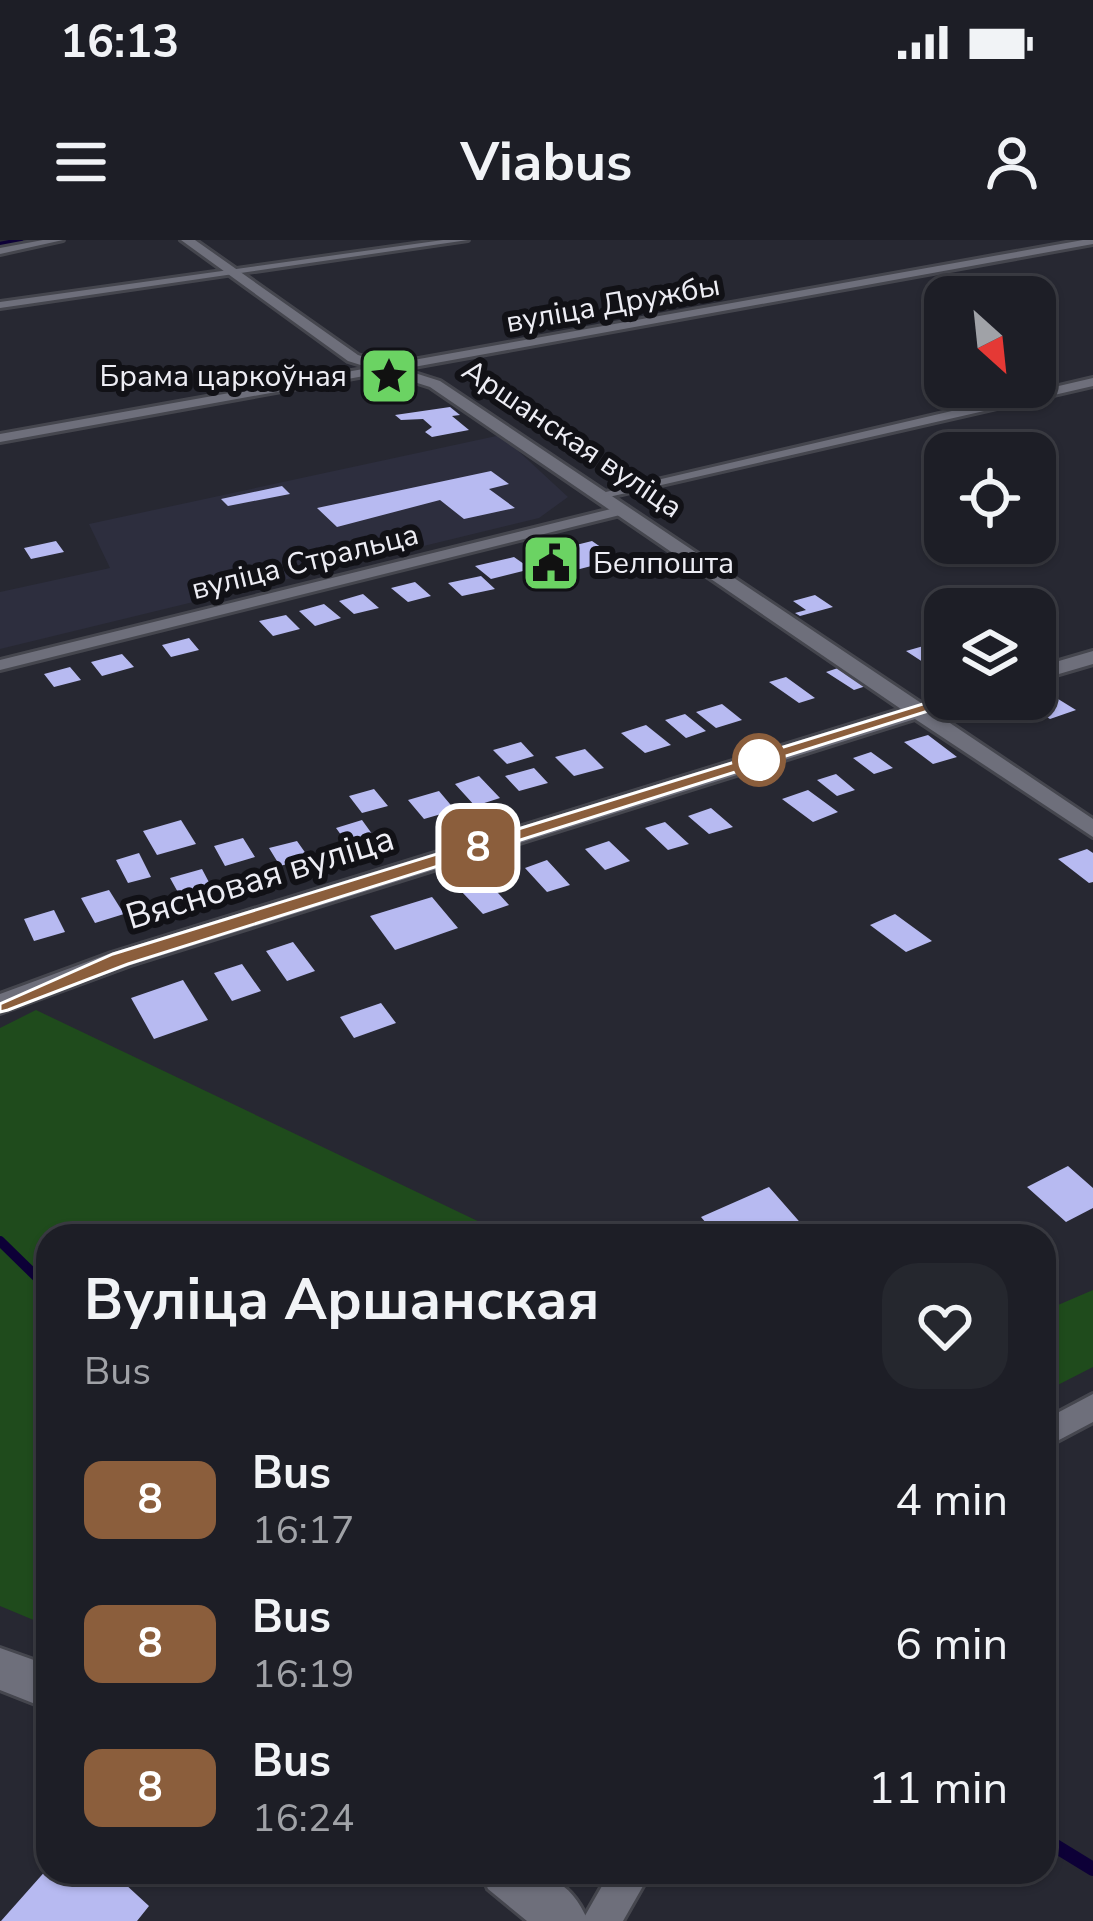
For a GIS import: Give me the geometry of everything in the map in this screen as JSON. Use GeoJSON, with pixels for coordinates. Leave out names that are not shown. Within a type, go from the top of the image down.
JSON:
{"type":"FeatureCollection","features":[{"type":"Feature","properties":{"kind":"street"},"geometry":{"type":"LineString","coordinates":[[0,251],[58,240]]}},
{"type":"Feature","properties":{"kind":"street","name":"Аршанская вуліца"},"geometry":{"type":"LineString","coordinates":[[187,240],[353,358],[428,380],[1093,830]]}},
{"type":"Feature","properties":{"kind":"street"},"geometry":{"type":"LineString","coordinates":[[0,304],[464,240]]}},
{"type":"Feature","properties":{"kind":"street","name":"вуліца Дружбы"},"geometry":{"type":"LineString","coordinates":[[0,438],[1093,241]]}},
{"type":"Feature","properties":{"kind":"street"},"geometry":{"type":"LineString","coordinates":[[600,495],[1093,382]]}},
{"type":"Feature","properties":{"kind":"street","name":"вуліца Стральца"},"geometry":{"type":"LineString","coordinates":[[0,665],[623,510]]}},
{"type":"Feature","properties":{"kind":"street"},"geometry":{"type":"LineString","coordinates":[[1056,668],[1093,657]]}},
{"type":"Feature","properties":{"kind":"street","name":"Вясновая вуліца"},"geometry":{"type":"LineString","coordinates":[[0,1004],[121,959],[924,710]]}},
{"type":"Feature","properties":{"kind":"street"},"geometry":{"type":"LineString","coordinates":[[1056,1428],[1093,1407]]}},
{"type":"Feature","properties":{"kind":"street"},"geometry":{"type":"LineString","coordinates":[[1,1671],[36,1684]]}},
{"type":"Feature","properties":{"kind":"street"},"geometry":{"type":"LineString","coordinates":[[519,1884],[564,1921]]}},
{"type":"Feature","properties":{"kind":"street"},"geometry":{"type":"LineString","coordinates":[[601,1921],[624,1884]]}},
{"type":"Feature","properties":{"kind":"shaded area"},"geometry":{"type":"Polygon","coordinates":[[[501,435],[568,497],[539,518],[0,649],[0,592],[110,568],[89,524],[501,435]]]}},
{"type":"Feature","properties":{"kind":"green space"},"geometry":{"type":"Polygon","coordinates":[[[36,1010],[484,1224],[36,1224],[36,1621],[0,1606],[0,1028],[36,1010]]]}},
{"type":"Feature","properties":{"kind":"green space"},"geometry":{"type":"Polygon","coordinates":[[[1093,1290],[1093,1367],[1056,1386],[1056,1306],[1093,1290]]]}},
{"type":"Feature","properties":{"kind":"building"},"geometry":{"type":"Polygon","coordinates":[[[450,407],[460,415],[452,416],[469,430],[432,437],[425,432],[432,427],[423,419],[401,420],[395,415],[450,407]]]}},
{"type":"Feature","properties":{"kind":"building"},"geometry":{"type":"Polygon","coordinates":[[[491,471],[509,484],[489,489],[515,508],[464,519],[440,500],[337,527],[317,508],[491,471]]]}},
{"type":"Feature","properties":{"kind":"building"},"geometry":{"type":"Polygon","coordinates":[[[282,486],[290,494],[228,506],[221,499],[282,486]]]}},
{"type":"Feature","properties":{"kind":"building"},"geometry":{"type":"Polygon","coordinates":[[[56,541],[64,552],[31,559],[24,548],[56,541]]]}},
{"type":"Feature","properties":{"kind":"building"},"geometry":{"type":"Polygon","coordinates":[[[592,541],[618,559],[557,575],[538,560],[554,556],[548,552],[592,541]]]}},
{"type":"Feature","properties":{"kind":"building"},"geometry":{"type":"Polygon","coordinates":[[[514,557],[531,569],[491,579],[475,566],[514,557]]]}},
{"type":"Feature","properties":{"kind":"building"},"geometry":{"type":"Polygon","coordinates":[[[481,576],[495,589],[462,596],[448,583],[481,576]]]}},
{"type":"Feature","properties":{"kind":"building"},"geometry":{"type":"Polygon","coordinates":[[[415,582],[431,596],[408,602],[391,588],[415,582]]]}},
{"type":"Feature","properties":{"kind":"building"},"geometry":{"type":"Polygon","coordinates":[[[363,594],[379,608],[354,614],[339,601],[363,594]]]}},
{"type":"Feature","properties":{"kind":"building"},"geometry":{"type":"Polygon","coordinates":[[[815,595],[833,607],[800,616],[795,613],[806,610],[793,601],[815,595]]]}},
{"type":"Feature","properties":{"kind":"building"},"geometry":{"type":"Polygon","coordinates":[[[324,604],[341,618],[315,626],[299,611],[324,604]]]}},
{"type":"Feature","properties":{"kind":"building"},"geometry":{"type":"Polygon","coordinates":[[[286,615],[300,629],[273,636],[259,621],[286,615]]]}},
{"type":"Feature","properties":{"kind":"building"},"geometry":{"type":"Polygon","coordinates":[[[189,638],[199,650],[171,657],[162,645],[189,638]]]}},
{"type":"Feature","properties":{"kind":"building"},"geometry":{"type":"Polygon","coordinates":[[[924,646],[924,663],[906,651],[924,646]]]}},
{"type":"Feature","properties":{"kind":"building"},"geometry":{"type":"Polygon","coordinates":[[[122,654],[134,667],[102,676],[91,662],[122,654]]]}},
{"type":"Feature","properties":{"kind":"building"},"geometry":{"type":"Polygon","coordinates":[[[70,667],[81,680],[54,687],[44,674],[70,667]]]}},
{"type":"Feature","properties":{"kind":"building"},"geometry":{"type":"Polygon","coordinates":[[[841,667],[869,685],[854,690],[826,672],[841,667]]]}},
{"type":"Feature","properties":{"kind":"building"},"geometry":{"type":"Polygon","coordinates":[[[786,677],[815,698],[799,703],[769,682],[786,677]]]}},
{"type":"Feature","properties":{"kind":"building"},"geometry":{"type":"Polygon","coordinates":[[[1056,698],[1076,710],[1056,717],[1056,698]]]}},
{"type":"Feature","properties":{"kind":"building"},"geometry":{"type":"Polygon","coordinates":[[[722,704],[742,720],[716,728],[696,712],[722,704]]]}},
{"type":"Feature","properties":{"kind":"building"},"geometry":{"type":"Polygon","coordinates":[[[685,714],[706,731],[686,738],[665,720],[685,714]]]}},
{"type":"Feature","properties":{"kind":"building"},"geometry":{"type":"Polygon","coordinates":[[[646,725],[671,745],[645,753],[621,733],[646,725]]]}},
{"type":"Feature","properties":{"kind":"building"},"geometry":{"type":"Polygon","coordinates":[[[928,735],[957,757],[933,764],[904,742],[928,735]]]}},
{"type":"Feature","properties":{"kind":"building"},"geometry":{"type":"Polygon","coordinates":[[[521,742],[534,756],[507,764],[493,750],[521,742]]]}},
{"type":"Feature","properties":{"kind":"building"},"geometry":{"type":"Polygon","coordinates":[[[585,749],[604,768],[574,776],[555,757],[585,749]]]}},
{"type":"Feature","properties":{"kind":"building"},"geometry":{"type":"Polygon","coordinates":[[[871,752],[893,768],[874,774],[853,758],[871,752]]]}},
{"type":"Feature","properties":{"kind":"building"},"geometry":{"type":"Polygon","coordinates":[[[534,768],[548,783],[519,791],[505,776],[534,768]]]}},
{"type":"Feature","properties":{"kind":"building"},"geometry":{"type":"Polygon","coordinates":[[[836,774],[855,790],[837,796],[817,780],[836,774]]]}},
{"type":"Feature","properties":{"kind":"building"},"geometry":{"type":"Polygon","coordinates":[[[479,776],[500,798],[475,806],[455,784],[479,776]]]}},
{"type":"Feature","properties":{"kind":"building"},"geometry":{"type":"Polygon","coordinates":[[[374,789],[388,806],[362,813],[349,796],[374,789]]]}},
{"type":"Feature","properties":{"kind":"building"},"geometry":{"type":"Polygon","coordinates":[[[808,790],[838,812],[813,822],[782,799],[808,790]]]}},
{"type":"Feature","properties":{"kind":"building"},"geometry":{"type":"Polygon","coordinates":[[[439,791],[455,810],[424,819],[408,800],[439,791]]]}},
{"type":"Feature","properties":{"kind":"building"},"geometry":{"type":"Polygon","coordinates":[[[711,808],[733,827],[709,834],[688,816],[711,808]]]}},
{"type":"Feature","properties":{"kind":"building"},"geometry":{"type":"Polygon","coordinates":[[[181,820],[196,844],[157,855],[143,831],[181,820]]]}},
{"type":"Feature","properties":{"kind":"building"},"geometry":{"type":"Polygon","coordinates":[[[362,820],[375,838],[349,846],[336,828],[362,820]]]}},
{"type":"Feature","properties":{"kind":"building"},"geometry":{"type":"Polygon","coordinates":[[[665,822],[689,844],[668,850],[645,828],[665,822]]]}},
{"type":"Feature","properties":{"kind":"building"},"geometry":{"type":"Polygon","coordinates":[[[243,838],[255,857],[225,866],[214,846],[243,838]]]}},
{"type":"Feature","properties":{"kind":"building"},"geometry":{"type":"Polygon","coordinates":[[[297,841],[309,858],[280,866],[269,848],[297,841]]]}},
{"type":"Feature","properties":{"kind":"building"},"geometry":{"type":"Polygon","coordinates":[[[609,841],[630,861],[605,870],[585,849],[609,841]]]}},
{"type":"Feature","properties":{"kind":"building"},"geometry":{"type":"Polygon","coordinates":[[[1087,849],[1093,853],[1093,882],[1089,883],[1058,859],[1087,849]]]}},
{"type":"Feature","properties":{"kind":"building"},"geometry":{"type":"Polygon","coordinates":[[[139,853],[151,877],[128,883],[116,860],[139,853]]]}},
{"type":"Feature","properties":{"kind":"building"},"geometry":{"type":"Polygon","coordinates":[[[547,860],[570,885],[547,892],[525,868],[547,860]]]}},
{"type":"Feature","properties":{"kind":"building"},"geometry":{"type":"Polygon","coordinates":[[[202,869],[212,888],[180,896],[170,878],[202,869]]]}},
{"type":"Feature","properties":{"kind":"building"},"geometry":{"type":"Polygon","coordinates":[[[488,882],[509,905],[483,914],[461,891],[488,882]]]}},
{"type":"Feature","properties":{"kind":"building"},"geometry":{"type":"Polygon","coordinates":[[[109,890],[124,914],[95,923],[81,898],[109,890]]]}},
{"type":"Feature","properties":{"kind":"building"},"geometry":{"type":"Polygon","coordinates":[[[432,897],[458,928],[395,950],[370,916],[432,897]]]}},
{"type":"Feature","properties":{"kind":"building"},"geometry":{"type":"Polygon","coordinates":[[[54,910],[65,932],[34,941],[24,919],[54,910]]]}},
{"type":"Feature","properties":{"kind":"building"},"geometry":{"type":"Polygon","coordinates":[[[895,914],[932,941],[906,952],[870,925],[895,914]]]}},
{"type":"Feature","properties":{"kind":"building"},"geometry":{"type":"Polygon","coordinates":[[[293,942],[315,971],[287,981],[266,951],[293,942]]]}},
{"type":"Feature","properties":{"kind":"building"},"geometry":{"type":"Polygon","coordinates":[[[242,964],[261,991],[232,1001],[214,973],[242,964]]]}},
{"type":"Feature","properties":{"kind":"building"},"geometry":{"type":"Polygon","coordinates":[[[183,980],[208,1020],[154,1039],[131,998],[183,980]]]}},
{"type":"Feature","properties":{"kind":"building"},"geometry":{"type":"Polygon","coordinates":[[[381,1003],[396,1023],[354,1038],[340,1017],[381,1003]]]}},
{"type":"Feature","properties":{"kind":"building"},"geometry":{"type":"Polygon","coordinates":[[[1068,1166],[1093,1188],[1093,1208],[1066,1222],[1027,1187],[1068,1166]]]}},
{"type":"Feature","properties":{"kind":"building"},"geometry":{"type":"Polygon","coordinates":[[[769,1187],[801,1224],[707,1224],[701,1217],[769,1187]]]}},
{"type":"Feature","properties":{"kind":"building"},"geometry":{"type":"Polygon","coordinates":[[[36,1882],[125,1884],[149,1906],[137,1921],[1,1921],[36,1882]]]}},
{"type":"Feature","properties":{"kind":"waterway"},"geometry":{"type":"LineString","coordinates":[[0,244],[21,240]]}},
{"type":"Feature","properties":{"kind":"waterway"},"geometry":{"type":"LineString","coordinates":[[0,1241],[36,1276]]}},
{"type":"Feature","properties":{"kind":"waterway"},"geometry":{"type":"LineString","coordinates":[[1056,1846],[1093,1869]]}},
{"type":"Feature","properties":{"kind":"bus line","name":"8"},"geometry":{"type":"LineString","coordinates":[[0,1004],[121,959],[924,710]]}},
{"type":"Feature","properties":{"kind":"place","name":"Брама царкоўная"},"geometry":{"type":"Point","coordinates":[389,376]}},
{"type":"Feature","properties":{"kind":"place","name":"Белпошта"},"geometry":{"type":"Point","coordinates":[551,563]}}]}
